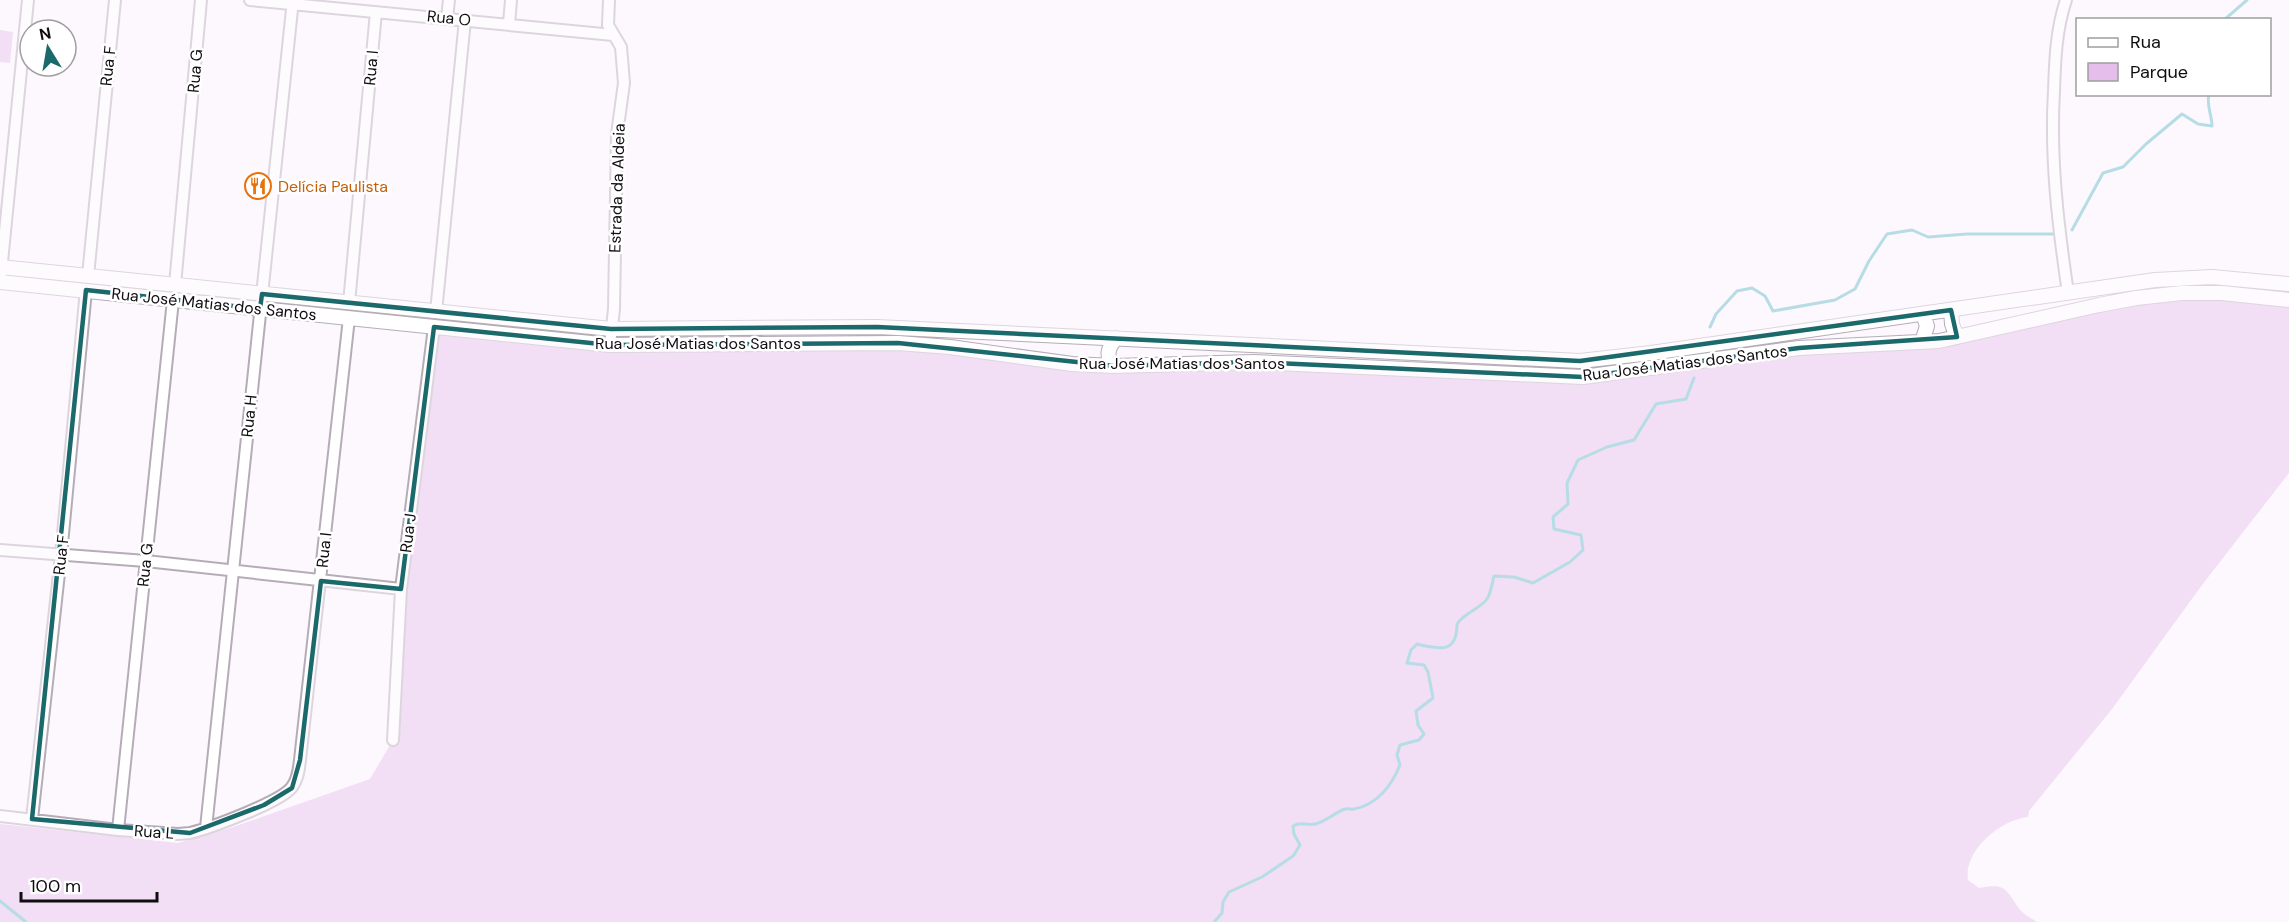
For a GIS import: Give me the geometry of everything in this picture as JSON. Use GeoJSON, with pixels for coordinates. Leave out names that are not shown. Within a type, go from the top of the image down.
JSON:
{"type":"FeatureCollection","features":[{"type":"Feature","properties":{"kind":"main road","name":"Rua José Matias dos Santos"},"geometry":{"type":"LineString","coordinates":[[1,267],[611,330],[877,327],[1580,361],[1597,361],[2155,280],[2201,278],[2262,280],[2289,284]]}},
{"type":"Feature","properties":{"kind":"main road","name":"Rua José Matias dos Santos"},"geometry":{"type":"LineString","coordinates":[[0,282],[610,345],[898,343],[950,347],[1072,364],[1114,366],[1253,362],[1583,377],[1799,348],[1922,342],[1957,337],[2136,298],[2182,293],[2222,293],[2289,300]]}},
{"type":"Feature","properties":{"kind":"main road"},"geometry":{"type":"LineString","coordinates":[[1951,310],[1952,324],[1957,337]]}},
{"type":"Feature","properties":{"kind":"main road"},"geometry":{"type":"LineString","coordinates":[[1922,342],[1927,326],[1923,314]]}},
{"type":"Feature","properties":{"kind":"main road"},"geometry":{"type":"LineString","coordinates":[[1072,364],[1083,356],[1084,350],[1080,340],[1074,336]]}},
{"type":"Feature","properties":{"kind":"main road"},"geometry":{"type":"LineString","coordinates":[[1114,366],[1108,360],[1108,352],[1116,338]]}},
{"type":"Feature","properties":{"kind":"street"},"geometry":{"type":"LineString","coordinates":[[0,282],[28,0]]}},
{"type":"Feature","properties":{"kind":"street","name":"Rua F"},"geometry":{"type":"LineString","coordinates":[[88,276],[115,0]]}},
{"type":"Feature","properties":{"kind":"street","name":"Rua G"},"geometry":{"type":"LineString","coordinates":[[175,285],[201,0]]}},
{"type":"Feature","properties":{"kind":"street","name":"Rua O"},"geometry":{"type":"LineString","coordinates":[[250,0],[293,2],[613,35]]}},
{"type":"Feature","properties":{"kind":"street"},"geometry":{"type":"LineString","coordinates":[[447,18],[449,0]]}},
{"type":"Feature","properties":{"kind":"street"},"geometry":{"type":"LineString","coordinates":[[509,24],[511,0]]}},
{"type":"Feature","properties":{"kind":"street","name":"Estrada da Aldeia"},"geometry":{"type":"LineString","coordinates":[[609,0],[608,25],[621,47],[624,83],[616,155],[614,292],[610,345]]}},
{"type":"Feature","properties":{"kind":"street"},"geometry":{"type":"LineString","coordinates":[[2066,0],[2055,49],[2051,130],[2068,293]]}},
{"type":"Feature","properties":{"kind":"street","name":"Rua H"},"geometry":{"type":"LineString","coordinates":[[206,828],[293,2]]}},
{"type":"Feature","properties":{"kind":"street","name":"Rua I"},"geometry":{"type":"LineString","coordinates":[[349,303],[376,12]]}},
{"type":"Feature","properties":{"kind":"street"},"geometry":{"type":"LineString","coordinates":[[436,312],[465,20]]}},
{"type":"Feature","properties":{"kind":"street","name":"Rua F"},"geometry":{"type":"LineString","coordinates":[[32,819],[61,555],[86,290]]}},
{"type":"Feature","properties":{"kind":"street","name":"Rua G"},"geometry":{"type":"LineString","coordinates":[[118,830],[173,300]]}},
{"type":"Feature","properties":{"kind":"street","name":"Rua I"},"geometry":{"type":"LineString","coordinates":[[296,781],[321,581],[349,318]]}},
{"type":"Feature","properties":{"kind":"street","name":"Rua J"},"geometry":{"type":"LineString","coordinates":[[393,740],[401,589],[434,327]]}},
{"type":"Feature","properties":{"kind":"street"},"geometry":{"type":"LineString","coordinates":[[0,550],[146,561],[401,589]]}},
{"type":"Feature","properties":{"kind":"street","name":"Rua L"},"geometry":{"type":"LineString","coordinates":[[0,816],[118,830],[178,834],[206,828],[270,801],[285,793],[296,781]]}},
{"type":"Feature","properties":{"kind":"highlighted area"},"geometry":{"type":"Polygon","coordinates":[[[86,290],[260,309],[262,294],[611,329],[877,327],[1580,361],[1951,310],[1957,337],[1799,348],[1583,377],[1253,362],[1114,366],[898,343],[610,345],[434,327],[401,589],[321,581],[300,760],[292,788],[264,805],[190,833],[32,819],[86,290]]]}},
{"type":"Feature","properties":{"kind":"green space"},"geometry":{"type":"Polygon","coordinates":[[[0,30],[13,32],[10,63],[0,62],[0,30]]]}},
{"type":"Feature","properties":{"kind":"green space"},"geometry":{"type":"Polygon","coordinates":[[[2136,298],[2289,300],[2289,473],[2202,585],[2112,709],[2029,811],[2028,817],[2017,819],[1995,831],[1977,848],[1971,858],[1968,880],[1979,888],[1994,886],[2003,888],[2022,911],[2037,922],[0,922],[0,824],[178,843],[233,827],[370,779],[393,740],[401,589],[434,327],[610,345],[845,342],[1137,366],[1567,376],[1799,348],[1922,342],[2136,298]]]}},
{"type":"Feature","properties":{"kind":"waterway"},"geometry":{"type":"LineString","coordinates":[[2226,18],[2247,0]]}},
{"type":"Feature","properties":{"kind":"waterway"},"geometry":{"type":"LineString","coordinates":[[2072,230],[2103,173],[2123,167],[2182,114],[2198,124],[2212,126],[2209,96]]}},
{"type":"Feature","properties":{"kind":"waterway"},"geometry":{"type":"LineString","coordinates":[[1710,327],[1716,314],[1737,291],[1752,288],[1765,296],[1773,311],[1835,300],[1855,289],[1869,261],[1887,234],[1912,230],[1928,237],[1967,234],[2054,234]]}},
{"type":"Feature","properties":{"kind":"waterway"},"geometry":{"type":"LineString","coordinates":[[1214,922],[1222,913],[1223,902],[1229,892],[1262,877],[1293,856],[1300,845],[1294,834],[1293,826],[1319,823],[1342,810],[1362,807],[1383,793],[1393,780],[1400,765],[1397,755],[1400,745],[1419,740],[1424,734],[1418,725],[1416,711],[1433,698],[1428,672],[1424,665],[1407,663],[1411,650],[1417,644],[1440,648],[1451,645],[1457,624],[1487,599],[1494,576],[1514,577],[1533,583],[1570,562],[1583,550],[1581,535],[1554,529],[1553,517],[1568,504],[1567,483],[1578,460],[1607,447],[1634,440],[1656,404],[1686,399],[1694,378]]}},
{"type":"Feature","properties":{"kind":"waterway"},"geometry":{"type":"LineString","coordinates":[[0,901],[26,922]]}},
{"type":"Feature","properties":{"kind":"place","name":"Delícia Paulista"},"geometry":{"type":"Point","coordinates":[258,186]}}]}
